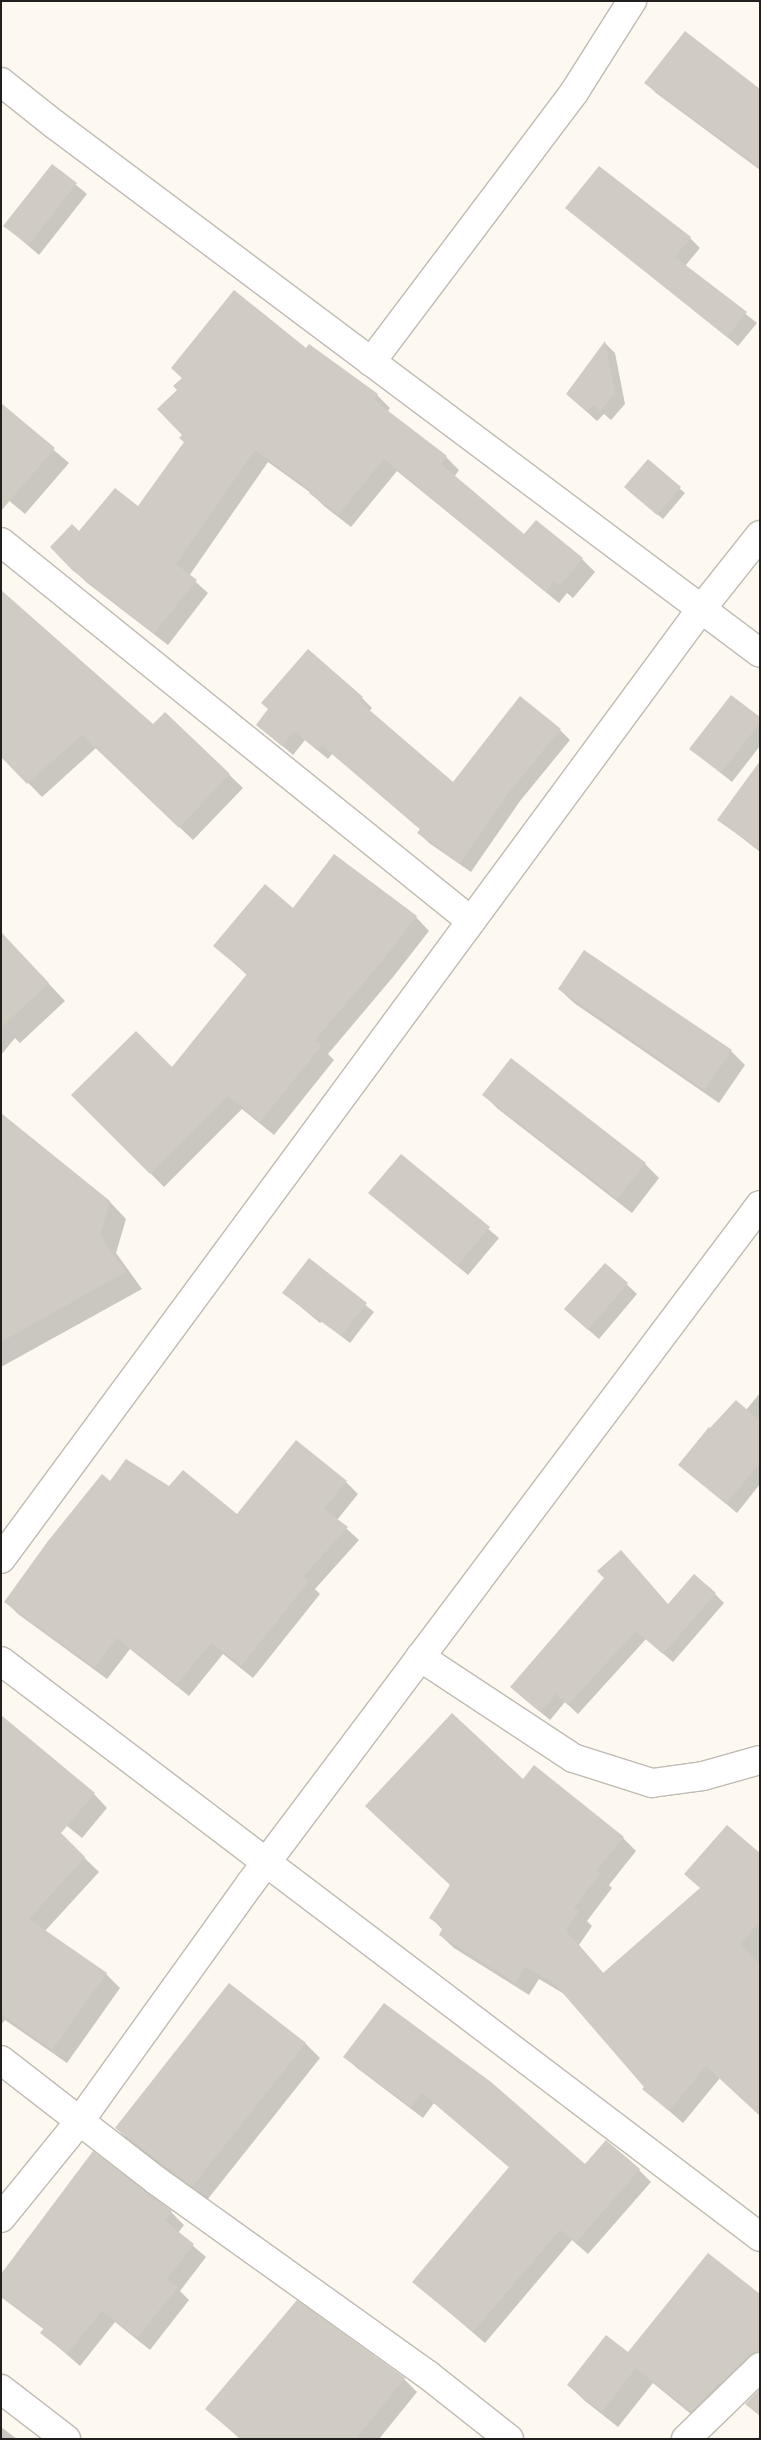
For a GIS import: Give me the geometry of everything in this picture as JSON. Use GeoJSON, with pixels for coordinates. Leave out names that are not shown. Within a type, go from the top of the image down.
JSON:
{"type":"FeatureCollection","features":[{"type":"Feature","properties":{"kind":"street"},"geometry":{"type":"LineString","coordinates":[[371,362],[574,91],[632,1]]}},
{"type":"Feature","properties":{"kind":"street"},"geometry":{"type":"LineString","coordinates":[[1,82],[62,130],[760,653]]}},
{"type":"Feature","properties":{"kind":"street"},"geometry":{"type":"LineString","coordinates":[[1,1560],[702,608],[760,535]]}},
{"type":"Feature","properties":{"kind":"street"},"geometry":{"type":"LineString","coordinates":[[1,542],[471,921]]}},
{"type":"Feature","properties":{"kind":"street"},"geometry":{"type":"LineString","coordinates":[[1,2218],[79,2122],[267,1862],[760,1205]]}},
{"type":"Feature","properties":{"kind":"street"},"geometry":{"type":"LineString","coordinates":[[420,1657],[573,1758],[652,1783],[703,1776],[760,1760]]}},
{"type":"Feature","properties":{"kind":"street"},"geometry":{"type":"LineString","coordinates":[[1,1661],[760,2237]]}},
{"type":"Feature","properties":{"kind":"street"},"geometry":{"type":"LineString","coordinates":[[1,2060],[79,2122],[222,2229],[428,2375],[508,2439]]}},
{"type":"Feature","properties":{"kind":"street"},"geometry":{"type":"LineString","coordinates":[[686,2439],[760,2367]]}},
{"type":"Feature","properties":{"kind":"street"},"geometry":{"type":"LineString","coordinates":[[1,2389],[66,2439]]}},
{"type":"Feature","properties":{"kind":"building"},"geometry":{"type":"Polygon","coordinates":[[[685,31],[760,89],[760,168],[644,83],[685,31]]]}},
{"type":"Feature","properties":{"kind":"building"},"geometry":{"type":"Polygon","coordinates":[[[52,164],[77,183],[29,245],[3,226],[52,164]]]}},
{"type":"Feature","properties":{"kind":"building"},"geometry":{"type":"Polygon","coordinates":[[[599,166],[691,237],[675,257],[747,312],[727,337],[565,208],[599,166]]]}},
{"type":"Feature","properties":{"kind":"building"},"geometry":{"type":"Polygon","coordinates":[[[234,290],[306,348],[309,344],[378,394],[374,400],[447,456],[441,464],[524,534],[536,520],[583,558],[560,586],[554,581],[546,592],[384,459],[338,515],[309,493],[311,491],[255,450],[176,564],[197,580],[154,633],[72,570],[50,547],[72,524],[79,531],[115,488],[138,506],[184,442],[179,438],[182,435],[157,409],[177,390],[173,386],[182,378],[171,368],[234,290]]]}},
{"type":"Feature","properties":{"kind":"building"},"geometry":{"type":"Polygon","coordinates":[[[605,341],[615,393],[600,411],[593,405],[587,412],[566,394],[605,341]]]}},
{"type":"Feature","properties":{"kind":"building"},"geometry":{"type":"Polygon","coordinates":[[[1,403],[55,448],[1,511],[1,403]]]}},
{"type":"Feature","properties":{"kind":"building"},"geometry":{"type":"Polygon","coordinates":[[[648,459],[681,487],[657,515],[624,487],[648,459]]]}},
{"type":"Feature","properties":{"kind":"building"},"geometry":{"type":"Polygon","coordinates":[[[1,590],[153,724],[165,712],[230,774],[179,828],[82,735],[27,784],[1,757],[1,590]]]}},
{"type":"Feature","properties":{"kind":"building"},"geometry":{"type":"Polygon","coordinates":[[[308,649],[363,697],[359,701],[453,782],[520,696],[561,729],[510,791],[460,863],[417,833],[420,829],[322,745],[317,750],[294,731],[282,746],[256,725],[268,709],[261,703],[308,649]]]}},
{"type":"Feature","properties":{"kind":"building"},"geometry":{"type":"Polygon","coordinates":[[[731,695],[760,717],[760,723],[721,773],[689,749],[731,695]]]}},
{"type":"Feature","properties":{"kind":"building"},"geometry":{"type":"Polygon","coordinates":[[[760,761],[760,850],[717,820],[760,761]]]}},
{"type":"Feature","properties":{"kind":"building"},"geometry":{"type":"Polygon","coordinates":[[[334,854],[417,916],[380,964],[315,1040],[322,1045],[260,1122],[228,1096],[150,1174],[71,1095],[136,1031],[172,1067],[247,974],[213,946],[265,884],[293,908],[334,854]]]}},
{"type":"Feature","properties":{"kind":"building"},"geometry":{"type":"Polygon","coordinates":[[[1,932],[49,983],[1,1028],[1,932]]]}},
{"type":"Feature","properties":{"kind":"building"},"geometry":{"type":"Polygon","coordinates":[[[584,950],[732,1050],[704,1090],[558,989],[584,950]]]}},
{"type":"Feature","properties":{"kind":"building"},"geometry":{"type":"Polygon","coordinates":[[[511,1058],[646,1163],[617,1199],[482,1095],[511,1058]]]}},
{"type":"Feature","properties":{"kind":"building"},"geometry":{"type":"Polygon","coordinates":[[[1,1113],[110,1201],[100,1235],[126,1272],[1,1342],[1,1113]]]}},
{"type":"Feature","properties":{"kind":"building"},"geometry":{"type":"Polygon","coordinates":[[[401,1154],[490,1227],[457,1266],[368,1193],[401,1154]]]}},
{"type":"Feature","properties":{"kind":"building"},"geometry":{"type":"Polygon","coordinates":[[[309,1258],[367,1303],[341,1336],[282,1293],[309,1258]]]}},
{"type":"Feature","properties":{"kind":"building"},"geometry":{"type":"Polygon","coordinates":[[[605,1263],[628,1283],[588,1330],[564,1309],[605,1263]]]}},
{"type":"Feature","properties":{"kind":"building"},"geometry":{"type":"Polygon","coordinates":[[[736,1400],[760,1421],[760,1463],[726,1504],[678,1465],[709,1427],[736,1400]]]}},
{"type":"Feature","properties":{"kind":"building"},"geometry":{"type":"Polygon","coordinates":[[[296,1440],[347,1481],[324,1509],[348,1527],[304,1576],[309,1581],[241,1666],[211,1643],[176,1685],[117,1638],[95,1668],[4,1602],[48,1541],[102,1474],[110,1481],[126,1459],[169,1486],[183,1470],[237,1514],[296,1440]]]}},
{"type":"Feature","properties":{"kind":"building"},"geometry":{"type":"Polygon","coordinates":[[[621,1550],[668,1604],[694,1574],[716,1593],[663,1654],[636,1631],[568,1705],[556,1694],[540,1712],[510,1687],[604,1578],[597,1571],[621,1550]]]}},
{"type":"Feature","properties":{"kind":"building"},"geometry":{"type":"Polygon","coordinates":[[[452,1713],[523,1779],[534,1765],[624,1837],[596,1871],[600,1874],[574,1908],[579,1911],[566,1931],[603,1973],[700,1888],[684,1874],[727,1825],[760,1853],[760,1922],[740,1944],[760,1965],[760,2116],[706,2066],[669,2111],[642,2089],[644,2087],[555,1984],[525,1967],[515,1983],[439,1935],[443,1927],[429,1918],[450,1885],[365,1806],[452,1713]]]}},
{"type":"Feature","properties":{"kind":"building"},"geometry":{"type":"Polygon","coordinates":[[[1,1715],[95,1793],[61,1833],[85,1857],[29,1919],[107,1973],[52,2050],[1,2014],[1,1715]]]}},
{"type":"Feature","properties":{"kind":"building"},"geometry":{"type":"Polygon","coordinates":[[[229,1983],[306,2043],[192,2187],[115,2128],[229,1983]]]}},
{"type":"Feature","properties":{"kind":"building"},"geometry":{"type":"Polygon","coordinates":[[[384,2003],[491,2082],[585,2164],[606,2140],[640,2169],[576,2243],[560,2230],[473,2332],[412,2282],[509,2167],[422,2093],[411,2107],[343,2057],[384,2003]]]}},
{"type":"Feature","properties":{"kind":"building"},"geometry":{"type":"Polygon","coordinates":[[[93,2151],[172,2211],[165,2221],[194,2244],[167,2279],[178,2287],[137,2338],[102,2311],[67,2354],[40,2333],[44,2328],[1,2296],[1,2274],[93,2151]]]}},
{"type":"Feature","properties":{"kind":"building"},"geometry":{"type":"Polygon","coordinates":[[[708,2253],[760,2294],[760,2352],[749,2356],[691,2412],[636,2368],[602,2412],[567,2385],[606,2335],[628,2352],[708,2253]]]}},
{"type":"Feature","properties":{"kind":"building"},"geometry":{"type":"Polygon","coordinates":[[[297,2300],[405,2378],[356,2439],[241,2439],[205,2409],[297,2300]]]}},
{"type":"Feature","properties":{"kind":"building"},"geometry":{"type":"Polygon","coordinates":[[[760,2389],[760,2416],[745,2404],[760,2389]]]}}]}
